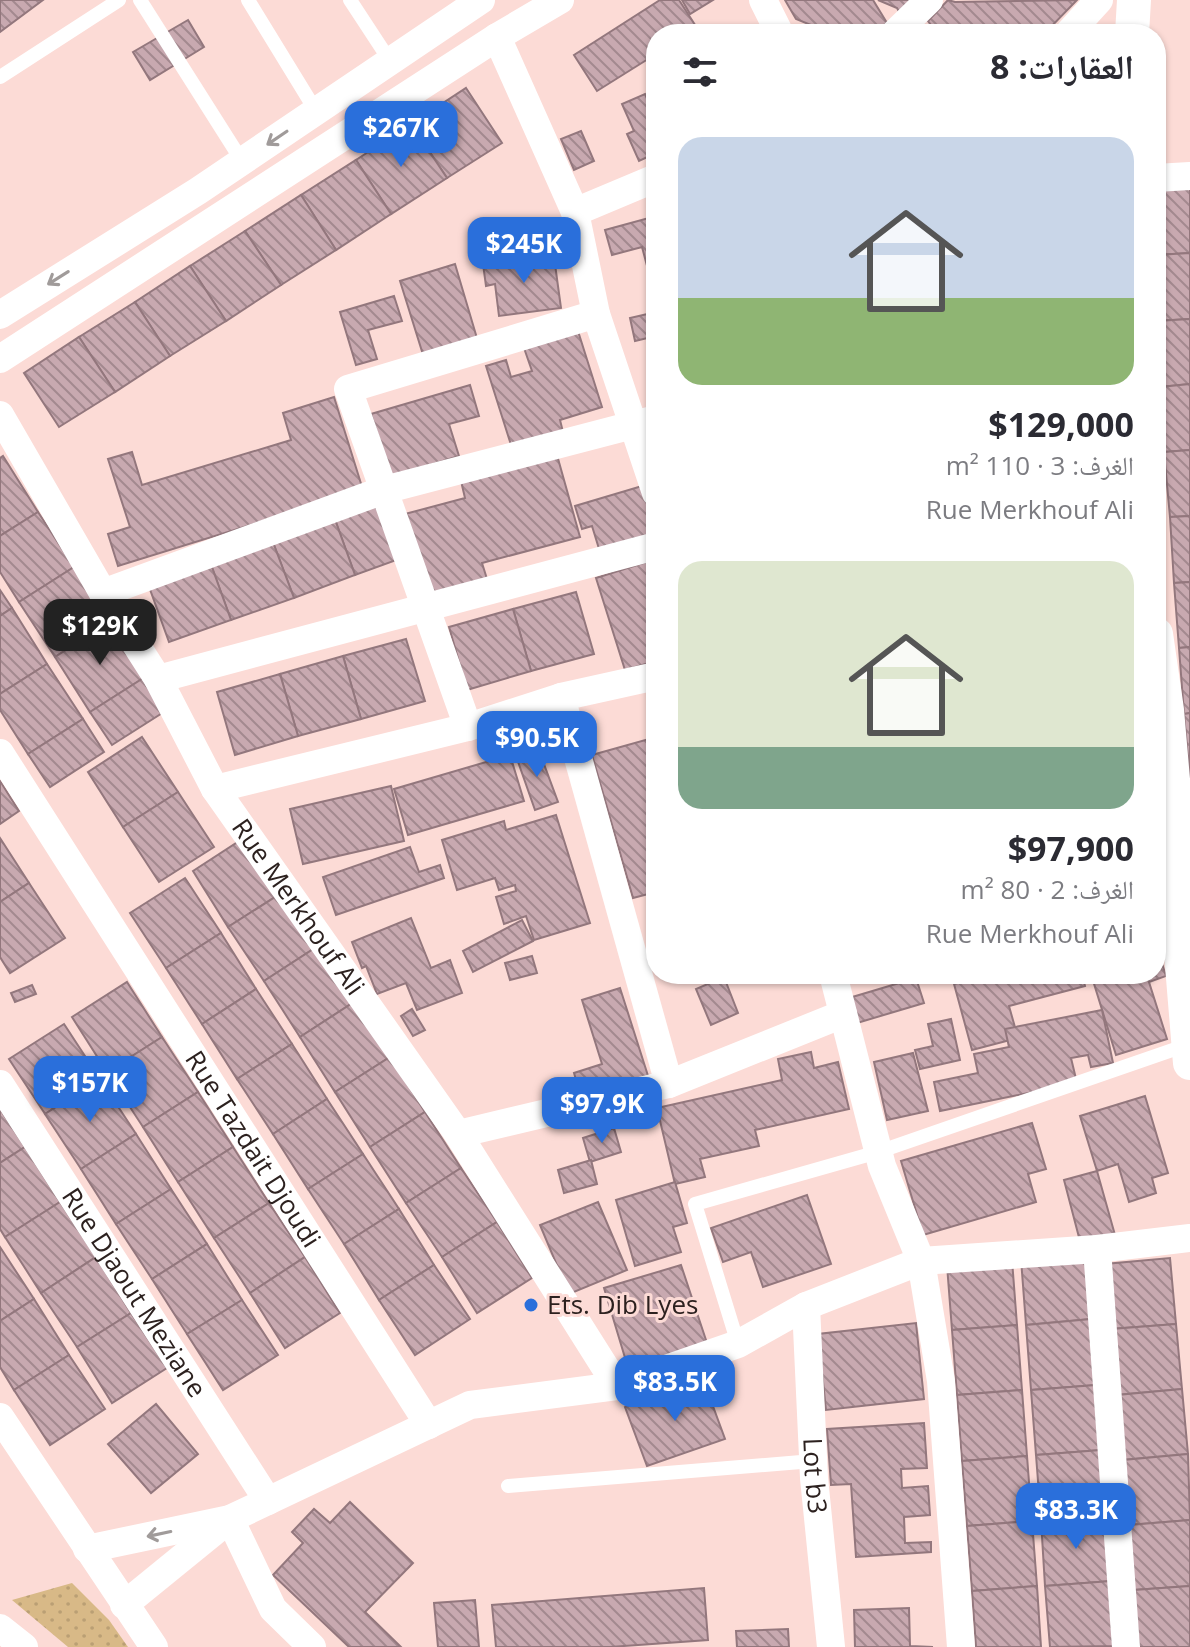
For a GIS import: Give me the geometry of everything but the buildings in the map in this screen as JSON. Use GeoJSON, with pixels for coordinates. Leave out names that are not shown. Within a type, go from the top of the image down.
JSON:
{"type":"FeatureCollection","features":[{"type":"Feature","properties":{"kind":"street"},"geometry":{"type":"LineString","coordinates":[[0,315],[242,161],[481,0]]}},
{"type":"Feature","properties":{"kind":"street"},"geometry":{"type":"LineString","coordinates":[[0,359],[497,37],[560,0]]}},
{"type":"Feature","properties":{"kind":"street"},"geometry":{"type":"LineString","coordinates":[[763,0],[775,24]]}},
{"type":"Feature","properties":{"kind":"street"},"geometry":{"type":"LineString","coordinates":[[904,24],[929,0]]}},
{"type":"Feature","properties":{"kind":"street"},"geometry":{"type":"LineString","coordinates":[[1077,24],[1099,0]]}},
{"type":"Feature","properties":{"kind":"street"},"geometry":{"type":"LineString","coordinates":[[1133,24],[1134,0]]}},
{"type":"Feature","properties":{"kind":"street"},"geometry":{"type":"LineString","coordinates":[[103,593],[384,490],[644,423],[596,314],[575,212],[497,37]]}},
{"type":"Feature","properties":{"kind":"street"},"geometry":{"type":"LineString","coordinates":[[1166,177],[1190,176]]}},
{"type":"Feature","properties":{"kind":"street"},"geometry":{"type":"LineString","coordinates":[[575,212],[646,182]]}},
{"type":"Feature","properties":{"kind":"street"},"geometry":{"type":"LineString","coordinates":[[468,727],[348,389],[596,314]]}},
{"type":"Feature","properties":{"kind":"street","name":"Rue Merkhouf Ali"},"geometry":{"type":"LineString","coordinates":[[0,415],[103,593],[158,679],[215,789],[458,1134],[617,1386]]}},
{"type":"Feature","properties":{"kind":"street"},"geometry":{"type":"LineString","coordinates":[[158,679],[646,549]]}},
{"type":"Feature","properties":{"kind":"street"},"geometry":{"type":"LineString","coordinates":[[215,789],[468,727],[561,697],[646,678]]}},
{"type":"Feature","properties":{"kind":"street"},"geometry":{"type":"LineString","coordinates":[[561,697],[669,1084]]}},
{"type":"Feature","properties":{"kind":"street"},"geometry":{"type":"LineString","coordinates":[[1166,742],[1177,826],[1166,877]]}},
{"type":"Feature","properties":{"kind":"street","name":"Rue Tazdait Djoudi"},"geometry":{"type":"LineString","coordinates":[[0,753],[429,1425]]}},
{"type":"Feature","properties":{"kind":"street"},"geometry":{"type":"LineString","coordinates":[[1166,889],[1189,1054]]}},
{"type":"Feature","properties":{"kind":"street"},"geometry":{"type":"LineString","coordinates":[[836,984],[878,1152],[921,1261],[941,1381],[961,1647]]}},
{"type":"Feature","properties":{"kind":"street"},"geometry":{"type":"LineString","coordinates":[[458,1134],[669,1084],[843,1014]]}},
{"type":"Feature","properties":{"kind":"street","name":"Rue Djaout Meziane"},"geometry":{"type":"LineString","coordinates":[[0,1084],[268,1501]]}},
{"type":"Feature","properties":{"kind":"street"},"geometry":{"type":"LineString","coordinates":[[87,1549],[230,1519],[470,1405],[617,1386],[738,1344],[806,1306],[921,1261],[1097,1249],[1190,1238]]}},
{"type":"Feature","properties":{"kind":"street"},"geometry":{"type":"LineString","coordinates":[[1097,1249],[1126,1647]]}},
{"type":"Feature","properties":{"kind":"street","name":"Lot b3"},"geometry":{"type":"LineString","coordinates":[[806,1306],[813,1461],[831,1647]]}},
{"type":"Feature","properties":{"kind":"street"},"geometry":{"type":"LineString","coordinates":[[0,1417],[154,1647]]}},
{"type":"Feature","properties":{"kind":"street"},"geometry":{"type":"LineString","coordinates":[[124,1605],[230,1519]]}},
{"type":"Feature","properties":{"kind":"street"},"geometry":{"type":"LineString","coordinates":[[230,1519],[273,1609],[312,1647]]}},
{"type":"Feature","properties":{"kind":"street"},"geometry":{"type":"LineString","coordinates":[[0,1628],[24,1647]]}},
{"type":"Feature","properties":{"kind":"lane"},"geometry":{"type":"LineString","coordinates":[[0,77],[119,0]]}},
{"type":"Feature","properties":{"kind":"lane"},"geometry":{"type":"LineString","coordinates":[[140,0],[242,161]]}},
{"type":"Feature","properties":{"kind":"lane"},"geometry":{"type":"LineString","coordinates":[[248,0],[316,111]]}},
{"type":"Feature","properties":{"kind":"lane"},"geometry":{"type":"LineString","coordinates":[[350,0],[390,61]]}},
{"type":"Feature","properties":{"kind":"lane"},"geometry":{"type":"LineString","coordinates":[[738,1344],[695,1204],[878,1152],[1189,1054]]}},
{"type":"Feature","properties":{"kind":"lane"},"geometry":{"type":"LineString","coordinates":[[508,1486],[813,1461]]}},
{"type":"Feature","properties":{"kind":"shaded area"},"geometry":{"type":"Polygon","coordinates":[[[72,1583],[109,1620],[128,1647],[68,1647],[12,1600],[72,1583]]]}},
{"type":"Feature","properties":{"kind":"place","name":"Ets. Dib Lyes"},"geometry":{"type":"Point","coordinates":[531,1305]}}]}
